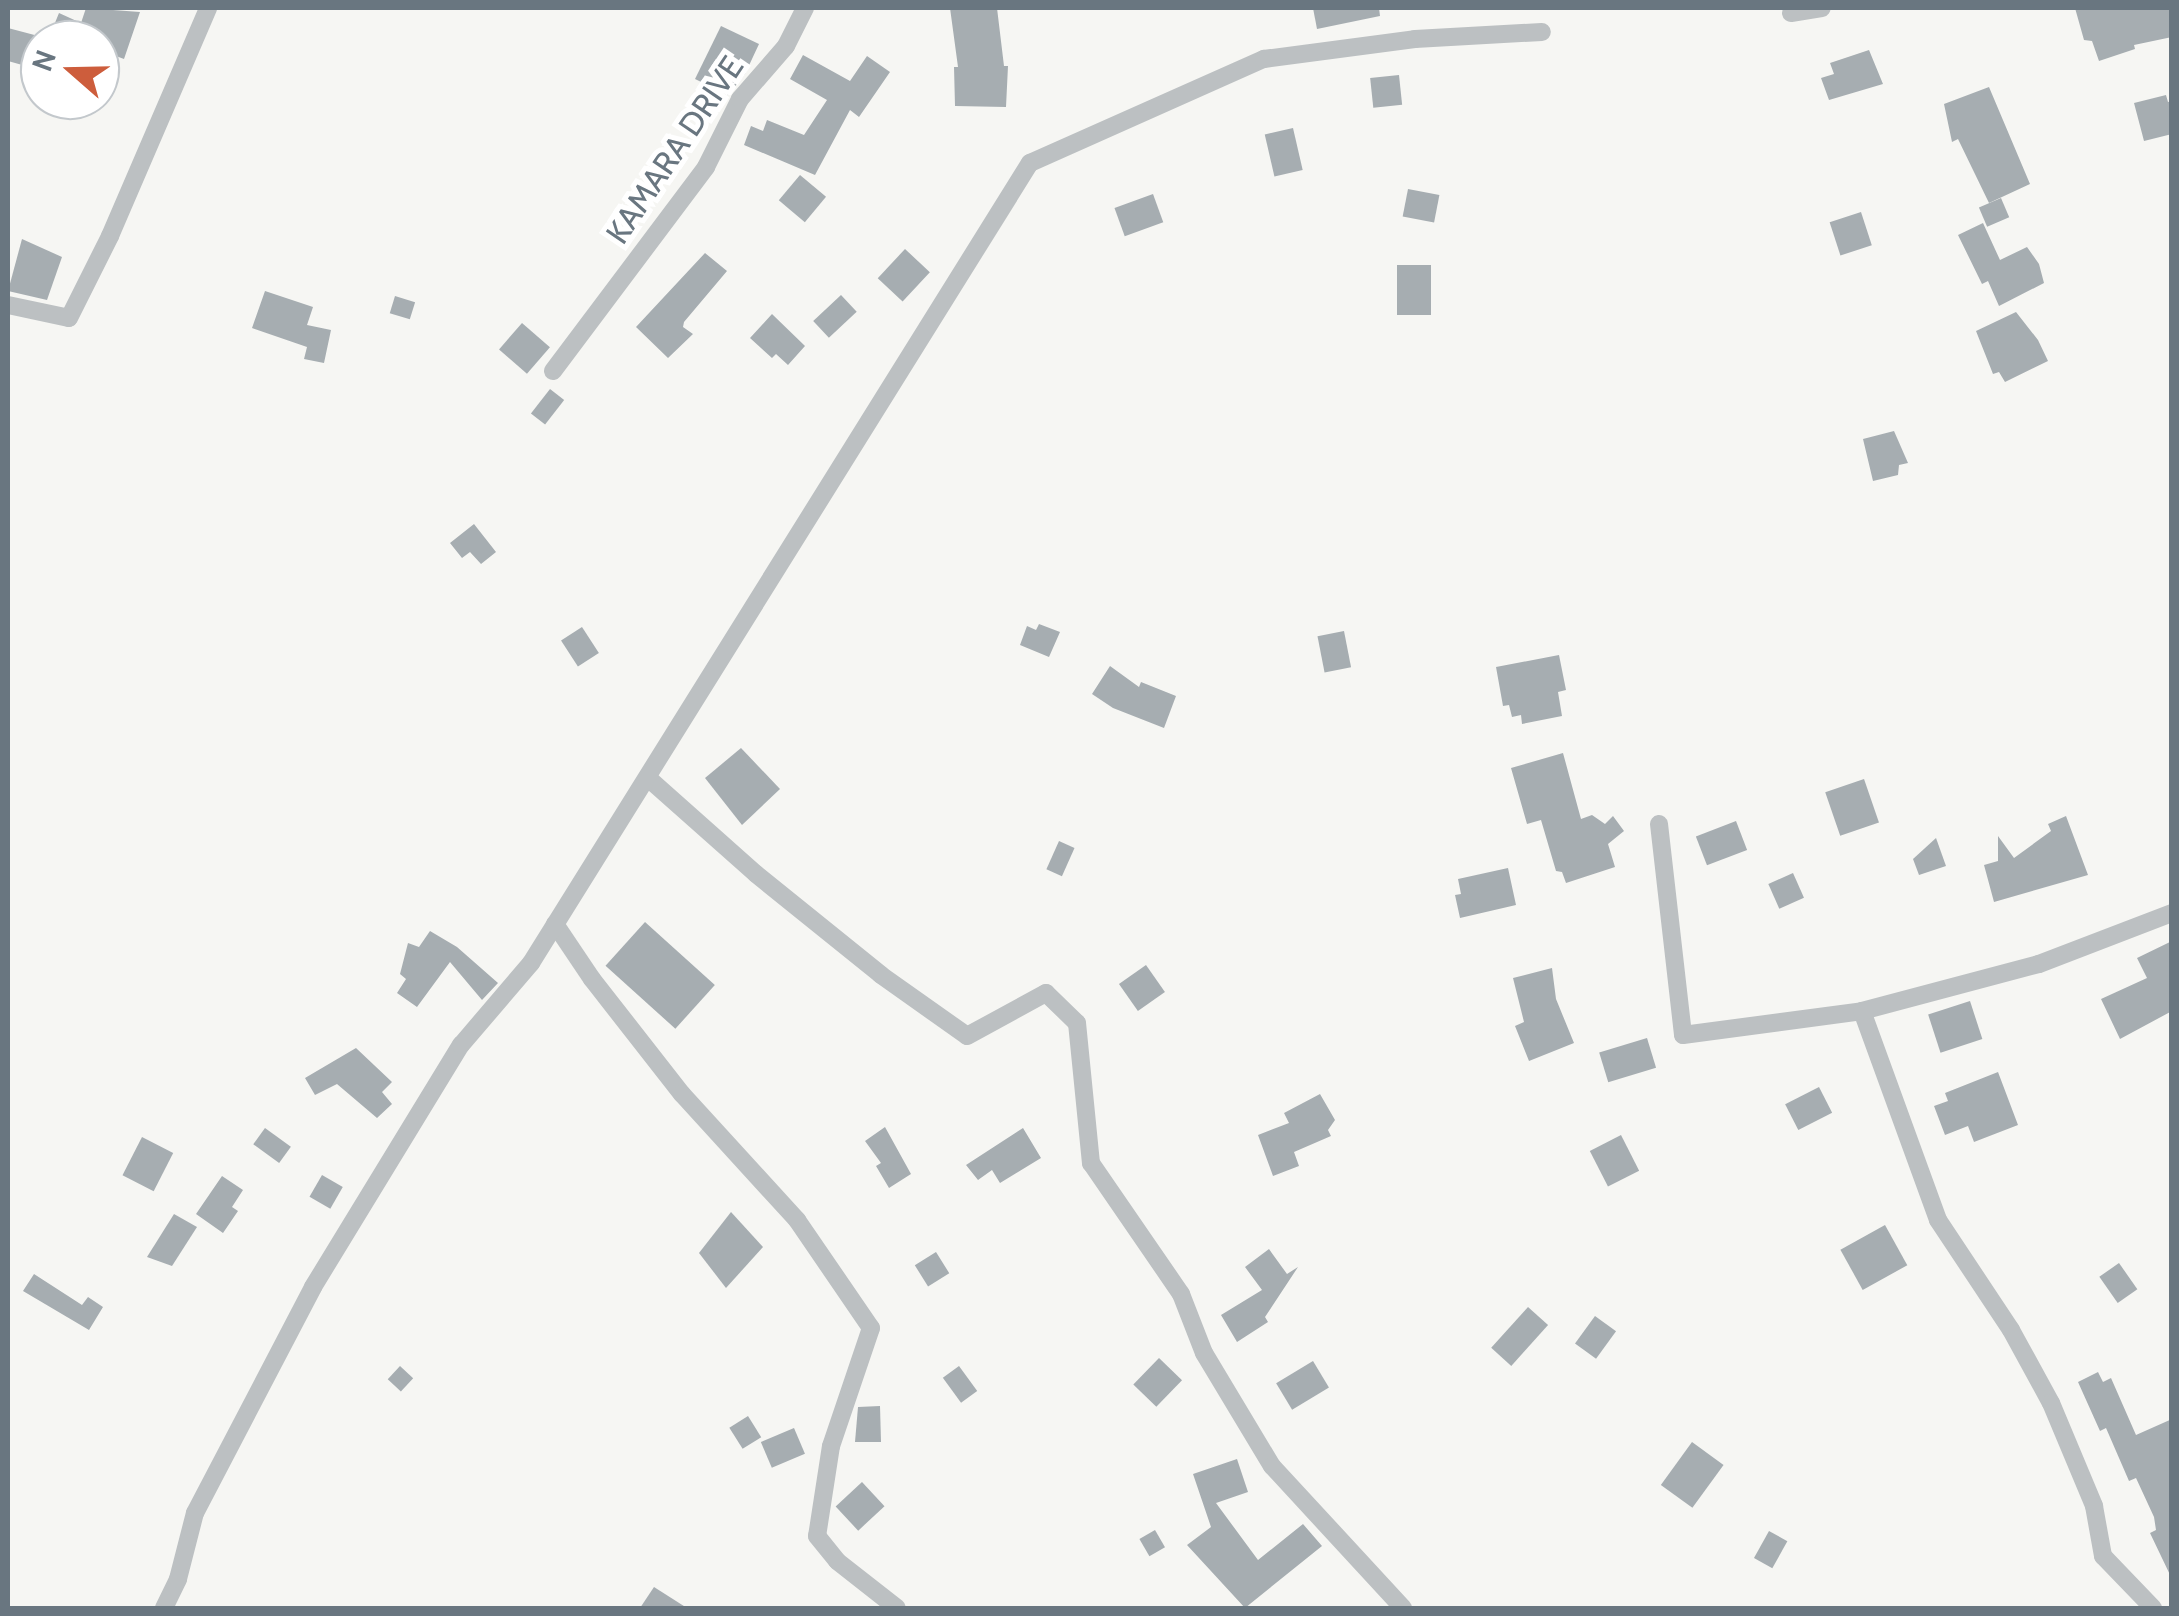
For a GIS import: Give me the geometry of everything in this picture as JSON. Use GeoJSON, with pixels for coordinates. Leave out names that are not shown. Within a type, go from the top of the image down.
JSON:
{"type":"FeatureCollection","features":[{"type":"Feature","properties":{"kind":"street"},"geometry":{"type":"LineString","coordinates":[[8,304],[69,318],[110,236],[208,8]]}},
{"type":"Feature","properties":{"kind":"street","name":"KAMARA DRIVE"},"geometry":{"type":"LineString","coordinates":[[553,371],[706,168],[740,98],[786,46],[805,8]]}},
{"type":"Feature","properties":{"kind":"street"},"geometry":{"type":"LineString","coordinates":[[1791,13],[1822,8]]}},
{"type":"Feature","properties":{"kind":"street"},"geometry":{"type":"LineString","coordinates":[[164,1608],[178,1579],[195,1513],[314,1287],[461,1044],[531,963],[1030,164],[1264,59],[1415,39],[1542,32]]}},
{"type":"Feature","properties":{"kind":"street"},"geometry":{"type":"LineString","coordinates":[[648,778],[756,874],[881,975],[968,1036],[1046,993],[1077,1023],[1090,1163],[1181,1294],[1204,1352],[1272,1466],[1403,1608]]}},
{"type":"Feature","properties":{"kind":"street"},"geometry":{"type":"LineString","coordinates":[[1659,824],[1684,1034],[1862,1011],[2039,964],[2172,913]]}},
{"type":"Feature","properties":{"kind":"street"},"geometry":{"type":"LineString","coordinates":[[555,924],[592,980],[682,1094],[797,1220],[871,1328],[831,1446],[818,1536],[838,1561],[897,1608]]}},
{"type":"Feature","properties":{"kind":"street"},"geometry":{"type":"LineString","coordinates":[[1862,1011],[1938,1220],[2011,1330],[2051,1403],[2094,1506],[2103,1556],[2153,1608]]}},
{"type":"Feature","properties":{"kind":"building"},"geometry":{"type":"Polygon","coordinates":[[[86,8],[140,12],[124,59],[120,58],[120,20],[82,20],[86,8]]]}},
{"type":"Feature","properties":{"kind":"building"},"geometry":{"type":"Polygon","coordinates":[[[950,8],[997,8],[1004,66],[1008,66],[1006,107],[955,106],[954,67],[958,67],[950,8]]]}},
{"type":"Feature","properties":{"kind":"building"},"geometry":{"type":"Polygon","coordinates":[[[1313,8],[1379,8],[1380,16],[1317,29],[1313,8]]]}},
{"type":"Feature","properties":{"kind":"building"},"geometry":{"type":"Polygon","coordinates":[[[2075,8],[2172,8],[2172,37],[2134,45],[2135,49],[2099,61],[2092,41],[2084,40],[2075,8]]]}},
{"type":"Feature","properties":{"kind":"building"},"geometry":{"type":"Polygon","coordinates":[[[59,13],[74,20],[56,20],[59,13]]]}},
{"type":"Feature","properties":{"kind":"building"},"geometry":{"type":"Polygon","coordinates":[[[721,26],[759,44],[745,74],[728,95],[695,79],[721,26]]]}},
{"type":"Feature","properties":{"kind":"building"},"geometry":{"type":"Polygon","coordinates":[[[8,28],[20,31],[20,64],[8,61],[8,28]]]}},
{"type":"Feature","properties":{"kind":"building"},"geometry":{"type":"Polygon","coordinates":[[[1869,50],[1883,84],[1829,100],[1821,78],[1834,74],[1830,63],[1869,50]]]}},
{"type":"Feature","properties":{"kind":"building"},"geometry":{"type":"Polygon","coordinates":[[[803,55],[850,81],[867,56],[890,72],[859,117],[850,110],[815,175],[744,145],[751,126],[763,131],[767,120],[804,135],[827,100],[790,79],[803,55]]]}},
{"type":"Feature","properties":{"kind":"building"},"geometry":{"type":"Polygon","coordinates":[[[1399,75],[1402,105],[1373,108],[1370,78],[1399,75]]]}},
{"type":"Feature","properties":{"kind":"building"},"geometry":{"type":"Polygon","coordinates":[[[1989,87],[2030,184],[1989,203],[1958,139],[1952,142],[1944,104],[1989,87]]]}},
{"type":"Feature","properties":{"kind":"building"},"geometry":{"type":"Polygon","coordinates":[[[2166,95],[2168,102],[2172,101],[2172,134],[2144,141],[2134,103],[2166,95]]]}},
{"type":"Feature","properties":{"kind":"building"},"geometry":{"type":"Polygon","coordinates":[[[1293,128],[1303,170],[1274,176],[1265,135],[1293,128]]]}},
{"type":"Feature","properties":{"kind":"building"},"geometry":{"type":"Polygon","coordinates":[[[800,175],[826,197],[805,222],[779,200],[800,175]]]}},
{"type":"Feature","properties":{"kind":"building"},"geometry":{"type":"Polygon","coordinates":[[[1408,189],[1439,195],[1434,223],[1403,216],[1408,189]]]}},
{"type":"Feature","properties":{"kind":"building"},"geometry":{"type":"Polygon","coordinates":[[[1153,194],[1163,222],[1125,236],[1114,208],[1153,194]]]}},
{"type":"Feature","properties":{"kind":"building"},"geometry":{"type":"Polygon","coordinates":[[[2001,198],[2009,217],[1987,227],[1979,207],[2001,198]]]}},
{"type":"Feature","properties":{"kind":"building"},"geometry":{"type":"Polygon","coordinates":[[[1861,212],[1872,245],[1840,255],[1830,222],[1861,212]]]}},
{"type":"Feature","properties":{"kind":"building"},"geometry":{"type":"Polygon","coordinates":[[[1983,223],[2000,260],[2027,247],[2039,264],[2044,283],[1999,306],[1988,281],[1982,284],[1958,235],[1983,223]]]}},
{"type":"Feature","properties":{"kind":"building"},"geometry":{"type":"Polygon","coordinates":[[[22,239],[62,257],[47,300],[8,291],[22,239]]]}},
{"type":"Feature","properties":{"kind":"building"},"geometry":{"type":"Polygon","coordinates":[[[905,249],[930,272],[903,301],[878,278],[905,249]]]}},
{"type":"Feature","properties":{"kind":"building"},"geometry":{"type":"Polygon","coordinates":[[[705,253],[727,271],[684,322],[683,327],[693,334],[668,358],[636,327],[705,253]]]}},
{"type":"Feature","properties":{"kind":"building"},"geometry":{"type":"Polygon","coordinates":[[[1397,265],[1431,265],[1431,315],[1397,315],[1397,265]]]}},
{"type":"Feature","properties":{"kind":"building"},"geometry":{"type":"Polygon","coordinates":[[[265,291],[313,307],[307,325],[331,330],[324,363],[304,359],[307,347],[252,328],[265,291]]]}},
{"type":"Feature","properties":{"kind":"building"},"geometry":{"type":"Polygon","coordinates":[[[841,295],[857,312],[829,338],[813,321],[841,295]]]}},
{"type":"Feature","properties":{"kind":"building"},"geometry":{"type":"Polygon","coordinates":[[[395,296],[415,302],[410,319],[390,313],[395,296]]]}},
{"type":"Feature","properties":{"kind":"building"},"geometry":{"type":"Polygon","coordinates":[[[2016,312],[2038,340],[2048,361],[2005,382],[1999,372],[1993,374],[1976,331],[2016,312]]]}},
{"type":"Feature","properties":{"kind":"building"},"geometry":{"type":"Polygon","coordinates":[[[772,314],[805,346],[788,365],[776,354],[772,358],[750,338],[772,314]]]}},
{"type":"Feature","properties":{"kind":"building"},"geometry":{"type":"Polygon","coordinates":[[[522,323],[550,347],[527,374],[499,349],[522,323]]]}},
{"type":"Feature","properties":{"kind":"building"},"geometry":{"type":"Polygon","coordinates":[[[550,389],[564,400],[545,425],[531,413],[550,389]]]}},
{"type":"Feature","properties":{"kind":"building"},"geometry":{"type":"Polygon","coordinates":[[[1894,431],[1908,463],[1899,465],[1898,475],[1873,481],[1863,439],[1894,431]]]}},
{"type":"Feature","properties":{"kind":"building"},"geometry":{"type":"Polygon","coordinates":[[[474,524],[496,552],[481,564],[470,552],[462,558],[450,543],[474,524]]]}},
{"type":"Feature","properties":{"kind":"building"},"geometry":{"type":"Polygon","coordinates":[[[1039,624],[1060,632],[1049,657],[1020,645],[1027,626],[1036,630],[1039,624]]]}},
{"type":"Feature","properties":{"kind":"building"},"geometry":{"type":"Polygon","coordinates":[[[582,627],[599,653],[578,667],[561,641],[582,627]]]}},
{"type":"Feature","properties":{"kind":"building"},"geometry":{"type":"Polygon","coordinates":[[[1344,631],[1351,667],[1325,672],[1317,636],[1344,631]]]}},
{"type":"Feature","properties":{"kind":"building"},"geometry":{"type":"Polygon","coordinates":[[[1559,655],[1566,690],[1558,692],[1562,716],[1522,724],[1521,715],[1512,717],[1509,705],[1503,706],[1496,667],[1559,655]]]}},
{"type":"Feature","properties":{"kind":"building"},"geometry":{"type":"Polygon","coordinates":[[[1110,666],[1139,687],[1141,682],[1176,696],[1164,728],[1113,708],[1092,694],[1110,666]]]}},
{"type":"Feature","properties":{"kind":"building"},"geometry":{"type":"Polygon","coordinates":[[[741,748],[780,789],[742,825],[705,778],[741,748]]]}},
{"type":"Feature","properties":{"kind":"building"},"geometry":{"type":"Polygon","coordinates":[[[1563,753],[1581,819],[1592,815],[1605,824],[1613,816],[1624,831],[1608,844],[1615,867],[1566,883],[1562,872],[1556,871],[1541,820],[1527,824],[1511,768],[1563,753]]]}},
{"type":"Feature","properties":{"kind":"building"},"geometry":{"type":"Polygon","coordinates":[[[1864,779],[1879,822],[1840,836],[1825,792],[1864,779]]]}},
{"type":"Feature","properties":{"kind":"building"},"geometry":{"type":"Polygon","coordinates":[[[2066,816],[2088,875],[1994,902],[1984,865],[1998,861],[1998,836],[2014,858],[2051,831],[2048,824],[2066,816]]]}},
{"type":"Feature","properties":{"kind":"building"},"geometry":{"type":"Polygon","coordinates":[[[1736,821],[1747,850],[1707,865],[1696,836],[1736,821]]]}},
{"type":"Feature","properties":{"kind":"building"},"geometry":{"type":"Polygon","coordinates":[[[1936,838],[1946,866],[1919,875],[1913,859],[1936,838]]]}},
{"type":"Feature","properties":{"kind":"building"},"geometry":{"type":"Polygon","coordinates":[[[1059,841],[1075,848],[1062,876],[1046,869],[1059,841]]]}},
{"type":"Feature","properties":{"kind":"building"},"geometry":{"type":"Polygon","coordinates":[[[1508,868],[1516,905],[1460,918],[1455,895],[1461,894],[1458,879],[1508,868]]]}},
{"type":"Feature","properties":{"kind":"building"},"geometry":{"type":"Polygon","coordinates":[[[1793,873],[1804,898],[1779,909],[1768,884],[1793,873]]]}},
{"type":"Feature","properties":{"kind":"building"},"geometry":{"type":"Polygon","coordinates":[[[645,922],[715,985],[675,1029],[606,966],[645,922]]]}},
{"type":"Feature","properties":{"kind":"building"},"geometry":{"type":"Polygon","coordinates":[[[430,931],[457,947],[498,983],[482,1000],[450,962],[417,1007],[397,993],[406,979],[400,974],[408,943],[419,947],[430,931]]]}},
{"type":"Feature","properties":{"kind":"building"},"geometry":{"type":"Polygon","coordinates":[[[2172,941],[2172,1011],[2120,1039],[2101,999],[2147,978],[2137,958],[2172,941]]]}},
{"type":"Feature","properties":{"kind":"building"},"geometry":{"type":"Polygon","coordinates":[[[1146,965],[1165,992],[1138,1011],[1119,984],[1146,965]]]}},
{"type":"Feature","properties":{"kind":"building"},"geometry":{"type":"Polygon","coordinates":[[[1552,968],[1556,999],[1574,1043],[1529,1061],[1515,1026],[1524,1022],[1513,978],[1552,968]]]}},
{"type":"Feature","properties":{"kind":"building"},"geometry":{"type":"Polygon","coordinates":[[[1970,1001],[1982,1039],[1941,1053],[1928,1015],[1970,1001]]]}},
{"type":"Feature","properties":{"kind":"building"},"geometry":{"type":"Polygon","coordinates":[[[1647,1038],[1656,1068],[1608,1082],[1599,1053],[1647,1038]]]}},
{"type":"Feature","properties":{"kind":"building"},"geometry":{"type":"Polygon","coordinates":[[[356,1048],[392,1082],[382,1092],[392,1104],[377,1118],[337,1084],[315,1095],[305,1078],[356,1048]]]}},
{"type":"Feature","properties":{"kind":"building"},"geometry":{"type":"Polygon","coordinates":[[[1998,1072],[2018,1125],[1974,1142],[1968,1126],[1945,1135],[1934,1106],[1948,1101],[1945,1093],[1998,1072]]]}},
{"type":"Feature","properties":{"kind":"building"},"geometry":{"type":"Polygon","coordinates":[[[1819,1087],[1832,1113],[1798,1130],[1785,1104],[1819,1087]]]}},
{"type":"Feature","properties":{"kind":"building"},"geometry":{"type":"Polygon","coordinates":[[[1320,1094],[1335,1120],[1328,1130],[1331,1136],[1294,1152],[1299,1166],[1273,1176],[1258,1135],[1289,1123],[1284,1113],[1320,1094]]]}},
{"type":"Feature","properties":{"kind":"building"},"geometry":{"type":"Polygon","coordinates":[[[885,1127],[911,1174],[889,1188],[876,1166],[881,1163],[865,1141],[885,1127]]]}},
{"type":"Feature","properties":{"kind":"building"},"geometry":{"type":"Polygon","coordinates":[[[265,1128],[291,1147],[279,1163],[253,1144],[265,1128]]]}},
{"type":"Feature","properties":{"kind":"building"},"geometry":{"type":"Polygon","coordinates":[[[1023,1128],[1041,1158],[1000,1183],[992,1170],[978,1180],[966,1165],[1023,1128]]]}},
{"type":"Feature","properties":{"kind":"building"},"geometry":{"type":"Polygon","coordinates":[[[1621,1135],[1639,1171],[1608,1187],[1590,1151],[1621,1135]]]}},
{"type":"Feature","properties":{"kind":"building"},"geometry":{"type":"Polygon","coordinates":[[[142,1137],[173,1153],[154,1191],[122,1175],[142,1137]]]}},
{"type":"Feature","properties":{"kind":"building"},"geometry":{"type":"Polygon","coordinates":[[[322,1175],[343,1187],[330,1209],[310,1197],[322,1175]]]}},
{"type":"Feature","properties":{"kind":"building"},"geometry":{"type":"Polygon","coordinates":[[[222,1176],[243,1190],[232,1207],[238,1211],[223,1233],[196,1214],[222,1176]]]}},
{"type":"Feature","properties":{"kind":"building"},"geometry":{"type":"Polygon","coordinates":[[[731,1212],[763,1247],[726,1288],[699,1253],[731,1212]]]}},
{"type":"Feature","properties":{"kind":"building"},"geometry":{"type":"Polygon","coordinates":[[[174,1214],[197,1227],[172,1266],[147,1257],[174,1214]]]}},
{"type":"Feature","properties":{"kind":"building"},"geometry":{"type":"Polygon","coordinates":[[[1885,1225],[1907,1265],[1863,1290],[1840,1250],[1885,1225]]]}},
{"type":"Feature","properties":{"kind":"building"},"geometry":{"type":"Polygon","coordinates":[[[1269,1249],[1287,1274],[1298,1267],[1265,1317],[1268,1322],[1237,1342],[1221,1315],[1262,1290],[1245,1267],[1269,1249]]]}},
{"type":"Feature","properties":{"kind":"building"},"geometry":{"type":"Polygon","coordinates":[[[936,1252],[949,1273],[928,1286],[915,1265],[936,1252]]]}},
{"type":"Feature","properties":{"kind":"building"},"geometry":{"type":"Polygon","coordinates":[[[2119,1263],[2137,1289],[2118,1303],[2099,1277],[2119,1263]]]}},
{"type":"Feature","properties":{"kind":"building"},"geometry":{"type":"Polygon","coordinates":[[[34,1274],[82,1305],[88,1297],[103,1307],[89,1330],[23,1291],[34,1274]]]}},
{"type":"Feature","properties":{"kind":"building"},"geometry":{"type":"Polygon","coordinates":[[[1528,1307],[1548,1325],[1511,1366],[1491,1348],[1528,1307]]]}},
{"type":"Feature","properties":{"kind":"building"},"geometry":{"type":"Polygon","coordinates":[[[1595,1316],[1616,1331],[1596,1359],[1575,1344],[1595,1316]]]}},
{"type":"Feature","properties":{"kind":"building"},"geometry":{"type":"Polygon","coordinates":[[[1159,1358],[1182,1380],[1156,1407],[1133,1385],[1159,1358]]]}},
{"type":"Feature","properties":{"kind":"building"},"geometry":{"type":"Polygon","coordinates":[[[1313,1361],[1329,1388],[1292,1410],[1276,1383],[1313,1361]]]}},
{"type":"Feature","properties":{"kind":"building"},"geometry":{"type":"Polygon","coordinates":[[[400,1366],[413,1378],[401,1391],[388,1379],[400,1366]]]}},
{"type":"Feature","properties":{"kind":"building"},"geometry":{"type":"Polygon","coordinates":[[[959,1366],[977,1391],[961,1403],[943,1378],[959,1366]]]}},
{"type":"Feature","properties":{"kind":"building"},"geometry":{"type":"Polygon","coordinates":[[[2098,1372],[2103,1382],[2111,1378],[2136,1435],[2172,1419],[2172,1579],[2150,1533],[2156,1530],[2154,1517],[2136,1478],[2129,1481],[2106,1428],[2100,1431],[2078,1382],[2098,1372]]]}},
{"type":"Feature","properties":{"kind":"building"},"geometry":{"type":"Polygon","coordinates":[[[880,1406],[881,1442],[855,1442],[858,1407],[880,1406]]]}},
{"type":"Feature","properties":{"kind":"building"},"geometry":{"type":"Polygon","coordinates":[[[748,1416],[761,1437],[743,1449],[729,1428],[748,1416]]]}},
{"type":"Feature","properties":{"kind":"building"},"geometry":{"type":"Polygon","coordinates":[[[794,1428],[805,1454],[772,1468],[761,1442],[794,1428]]]}},
{"type":"Feature","properties":{"kind":"building"},"geometry":{"type":"Polygon","coordinates":[[[1692,1442],[1724,1465],[1692,1508],[1661,1485],[1692,1442]]]}},
{"type":"Feature","properties":{"kind":"building"},"geometry":{"type":"Polygon","coordinates":[[[1237,1459],[1248,1492],[1216,1503],[1258,1560],[1303,1524],[1322,1546],[1245,1608],[1187,1545],[1211,1527],[1193,1474],[1237,1459]]]}},
{"type":"Feature","properties":{"kind":"building"},"geometry":{"type":"Polygon","coordinates":[[[862,1482],[885,1506],[858,1531],[836,1507],[862,1482]]]}},
{"type":"Feature","properties":{"kind":"building"},"geometry":{"type":"Polygon","coordinates":[[[1155,1530],[1165,1547],[1149,1556],[1139,1539],[1155,1530]]]}},
{"type":"Feature","properties":{"kind":"building"},"geometry":{"type":"Polygon","coordinates":[[[1769,1531],[1787,1541],[1772,1568],[1754,1558],[1769,1531]]]}},
{"type":"Feature","properties":{"kind":"building"},"geometry":{"type":"Polygon","coordinates":[[[654,1587],[687,1608],[640,1608],[654,1587]]]}}]}
